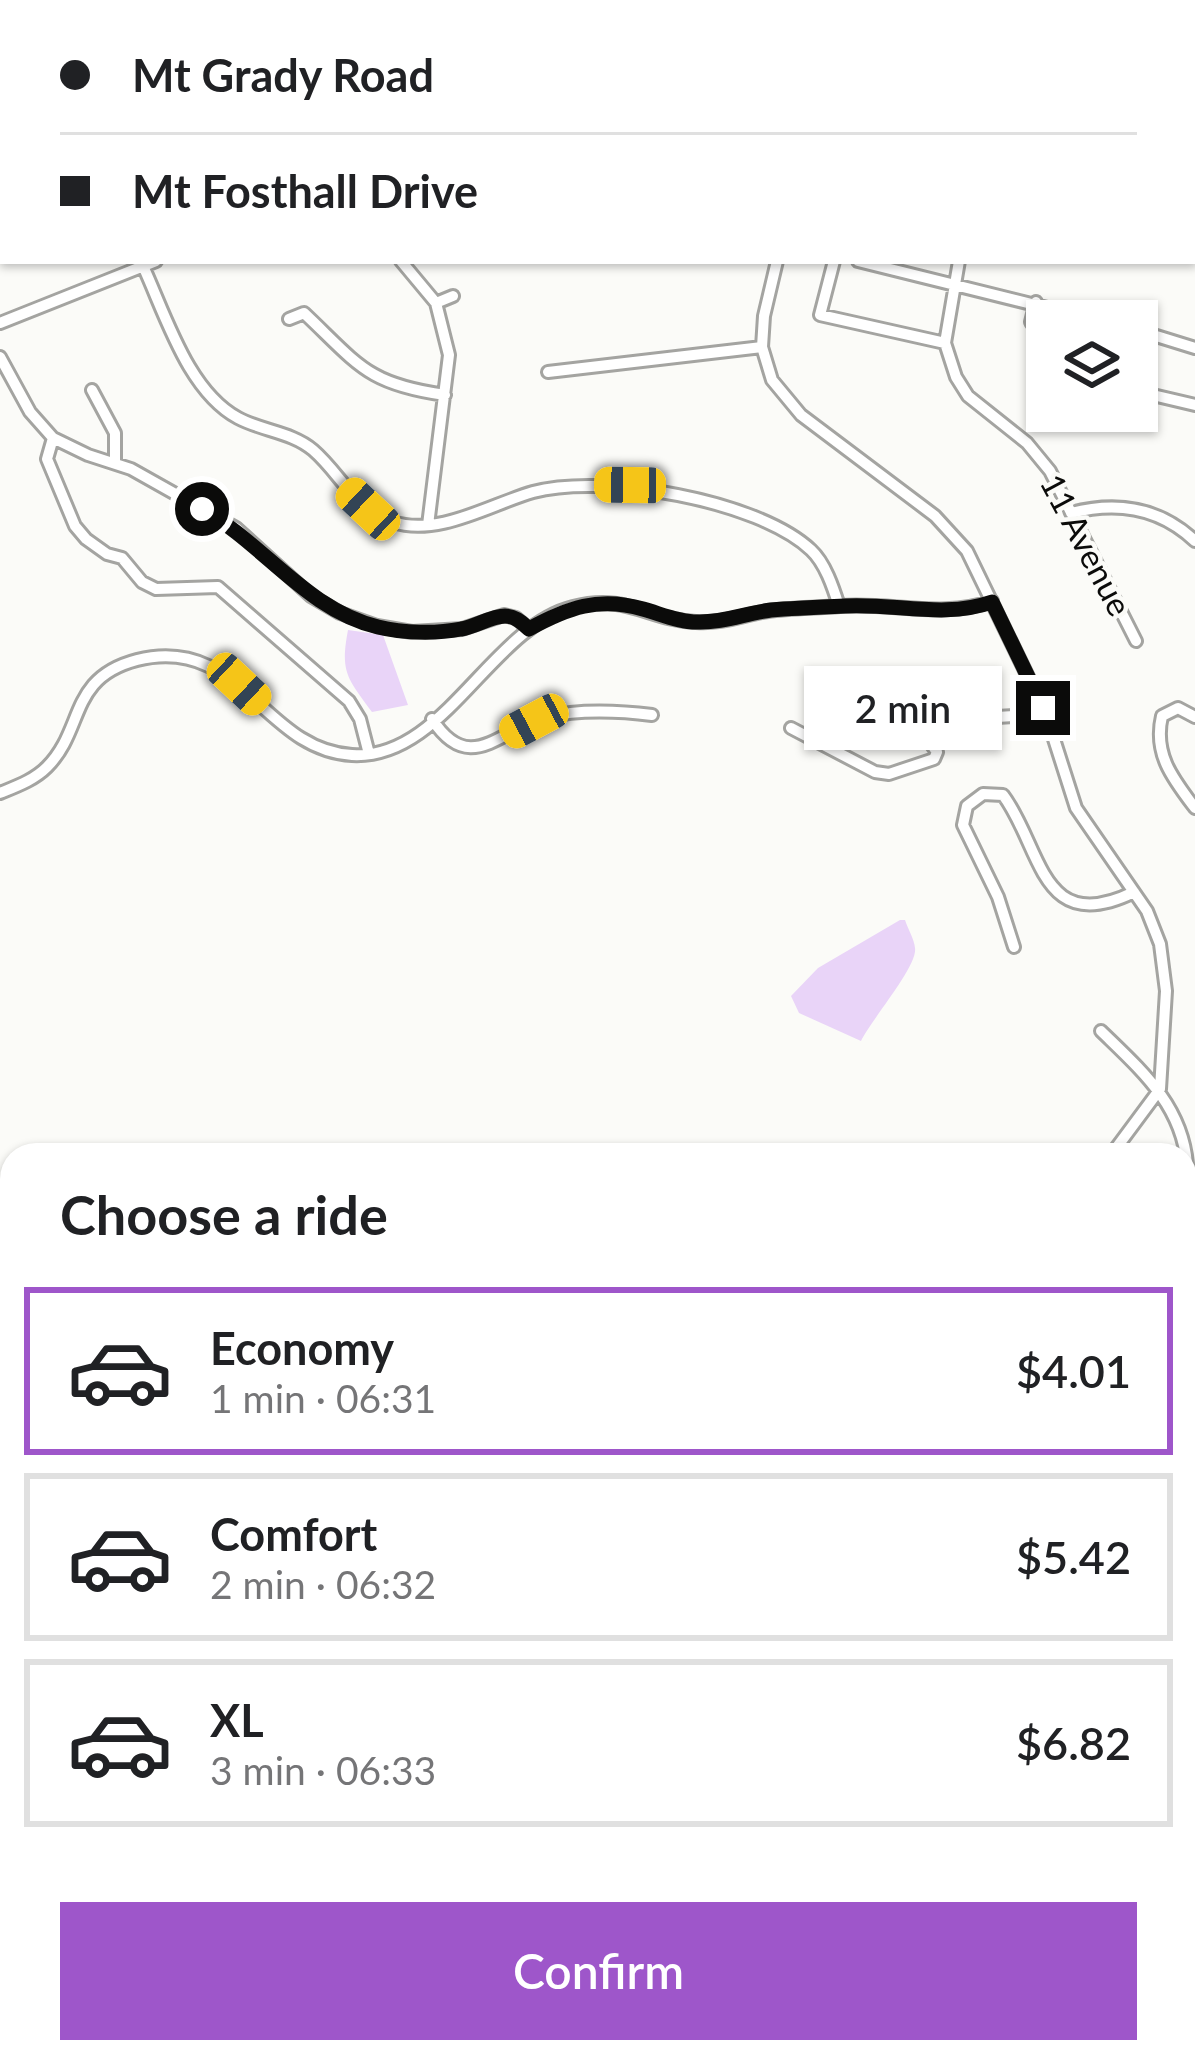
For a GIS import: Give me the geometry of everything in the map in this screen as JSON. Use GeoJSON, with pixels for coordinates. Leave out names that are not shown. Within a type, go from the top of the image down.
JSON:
{"type":"FeatureCollection","features":[{"type":"Feature","properties":{"kind":"street"},"geometry":{"type":"LineString","coordinates":[[0,323],[148,264]]}},
{"type":"Feature","properties":{"kind":"street"},"geometry":{"type":"LineString","coordinates":[[404,264],[436,303],[449,355],[428,525]]}},
{"type":"Feature","properties":{"kind":"street"},"geometry":{"type":"LineString","coordinates":[[776,264],[762,347],[772,380],[801,415],[934,516],[967,551],[1046,714],[1076,808],[1147,911],[1160,944],[1166,991],[1160,1089],[1120,1143]]}},
{"type":"Feature","properties":{"kind":"street"},"geometry":{"type":"LineString","coordinates":[[833,264],[820,315],[945,343],[957,264]]}},
{"type":"Feature","properties":{"kind":"street"},"geometry":{"type":"LineString","coordinates":[[870,264],[1027,300]]}},
{"type":"Feature","properties":{"kind":"street"},"geometry":{"type":"LineString","coordinates":[[143,266],[194,372],[217,405],[315,451],[368,509],[395,523],[428,525],[536,491],[583,484],[630,485],[779,525],[815,553],[839,606]]}},
{"type":"Feature","properties":{"kind":"street"},"geometry":{"type":"LineString","coordinates":[[436,303],[453,296]]}},
{"type":"Feature","properties":{"kind":"street"},"geometry":{"type":"LineString","coordinates":[[289,319],[304,313],[367,373],[399,388],[446,395]]}},
{"type":"Feature","properties":{"kind":"street"},"geometry":{"type":"LineString","coordinates":[[1158,336],[1195,347]]}},
{"type":"Feature","properties":{"kind":"street","name":"11 Avenue"},"geometry":{"type":"LineString","coordinates":[[945,343],[968,396],[1027,443],[1050,471],[1136,641]]}},
{"type":"Feature","properties":{"kind":"street"},"geometry":{"type":"LineString","coordinates":[[548,372],[762,347]]}},
{"type":"Feature","properties":{"kind":"street"},"geometry":{"type":"LineString","coordinates":[[0,357],[30,412],[53,437],[115,463],[236,528],[311,596],[340,613],[412,632],[462,629],[504,615],[529,629]]}},
{"type":"Feature","properties":{"kind":"street"},"geometry":{"type":"LineString","coordinates":[[92,390],[115,433],[115,463]]}},
{"type":"Feature","properties":{"kind":"street"},"geometry":{"type":"LineString","coordinates":[[1158,396],[1195,405]]}},
{"type":"Feature","properties":{"kind":"street"},"geometry":{"type":"LineString","coordinates":[[53,437],[46,459],[75,526],[156,589],[218,587],[349,701],[360,719],[369,754]]}},
{"type":"Feature","properties":{"kind":"street"},"geometry":{"type":"LineString","coordinates":[[1071,513],[1126,506],[1154,513],[1195,541]]}},
{"type":"Feature","properties":{"kind":"street"},"geometry":{"type":"LineString","coordinates":[[0,793],[34,778],[50,764],[82,697],[99,679],[132,662],[157,657],[181,656],[217,668],[312,745],[348,755],[369,754],[400,745],[466,692],[529,629],[566,609],[621,602],[704,622],[770,610],[887,604],[926,612],[965,611],[992,602]]}},
{"type":"Feature","properties":{"kind":"street"},"geometry":{"type":"LineString","coordinates":[[791,728],[874,772],[889,774],[934,759],[937,752],[927,739],[879,727],[871,716],[872,703],[896,687],[997,717],[1046,714]]}},
{"type":"Feature","properties":{"kind":"street"},"geometry":{"type":"LineString","coordinates":[[1195,718],[1178,708],[1162,716],[1157,736],[1162,757],[1195,808]]}},
{"type":"Feature","properties":{"kind":"street"},"geometry":{"type":"LineString","coordinates":[[433,719],[451,742],[470,748],[488,746],[553,715],[652,715]]}},
{"type":"Feature","properties":{"kind":"street"},"geometry":{"type":"LineString","coordinates":[[1014,947],[998,897],[963,824],[967,806],[983,794],[1003,795],[1020,818],[1034,863],[1053,887],[1079,905],[1109,904],[1134,892]]}},
{"type":"Feature","properties":{"kind":"street"},"geometry":{"type":"LineString","coordinates":[[1101,1031],[1160,1089],[1183,1143]]}},
{"type":"Feature","properties":{"kind":"shaded area"},"geometry":{"type":"Polygon","coordinates":[[[348,630],[383,635],[408,705],[372,712],[348,674],[348,630]]]}},
{"type":"Feature","properties":{"kind":"shaded area"},"geometry":{"type":"Polygon","coordinates":[[[905,920],[912,938],[914,956],[861,1041],[799,1013],[791,996],[818,968],[905,920]]]}},
{"type":"Feature","properties":{"kind":"route"},"geometry":{"type":"LineString","coordinates":[[202,509],[236,528],[311,596],[340,613],[412,632],[462,629],[504,615],[529,629],[566,609],[597,602],[621,602],[690,622],[718,622],[770,610],[887,604],[926,612],[965,611],[992,602],[1043,708]]}}]}
